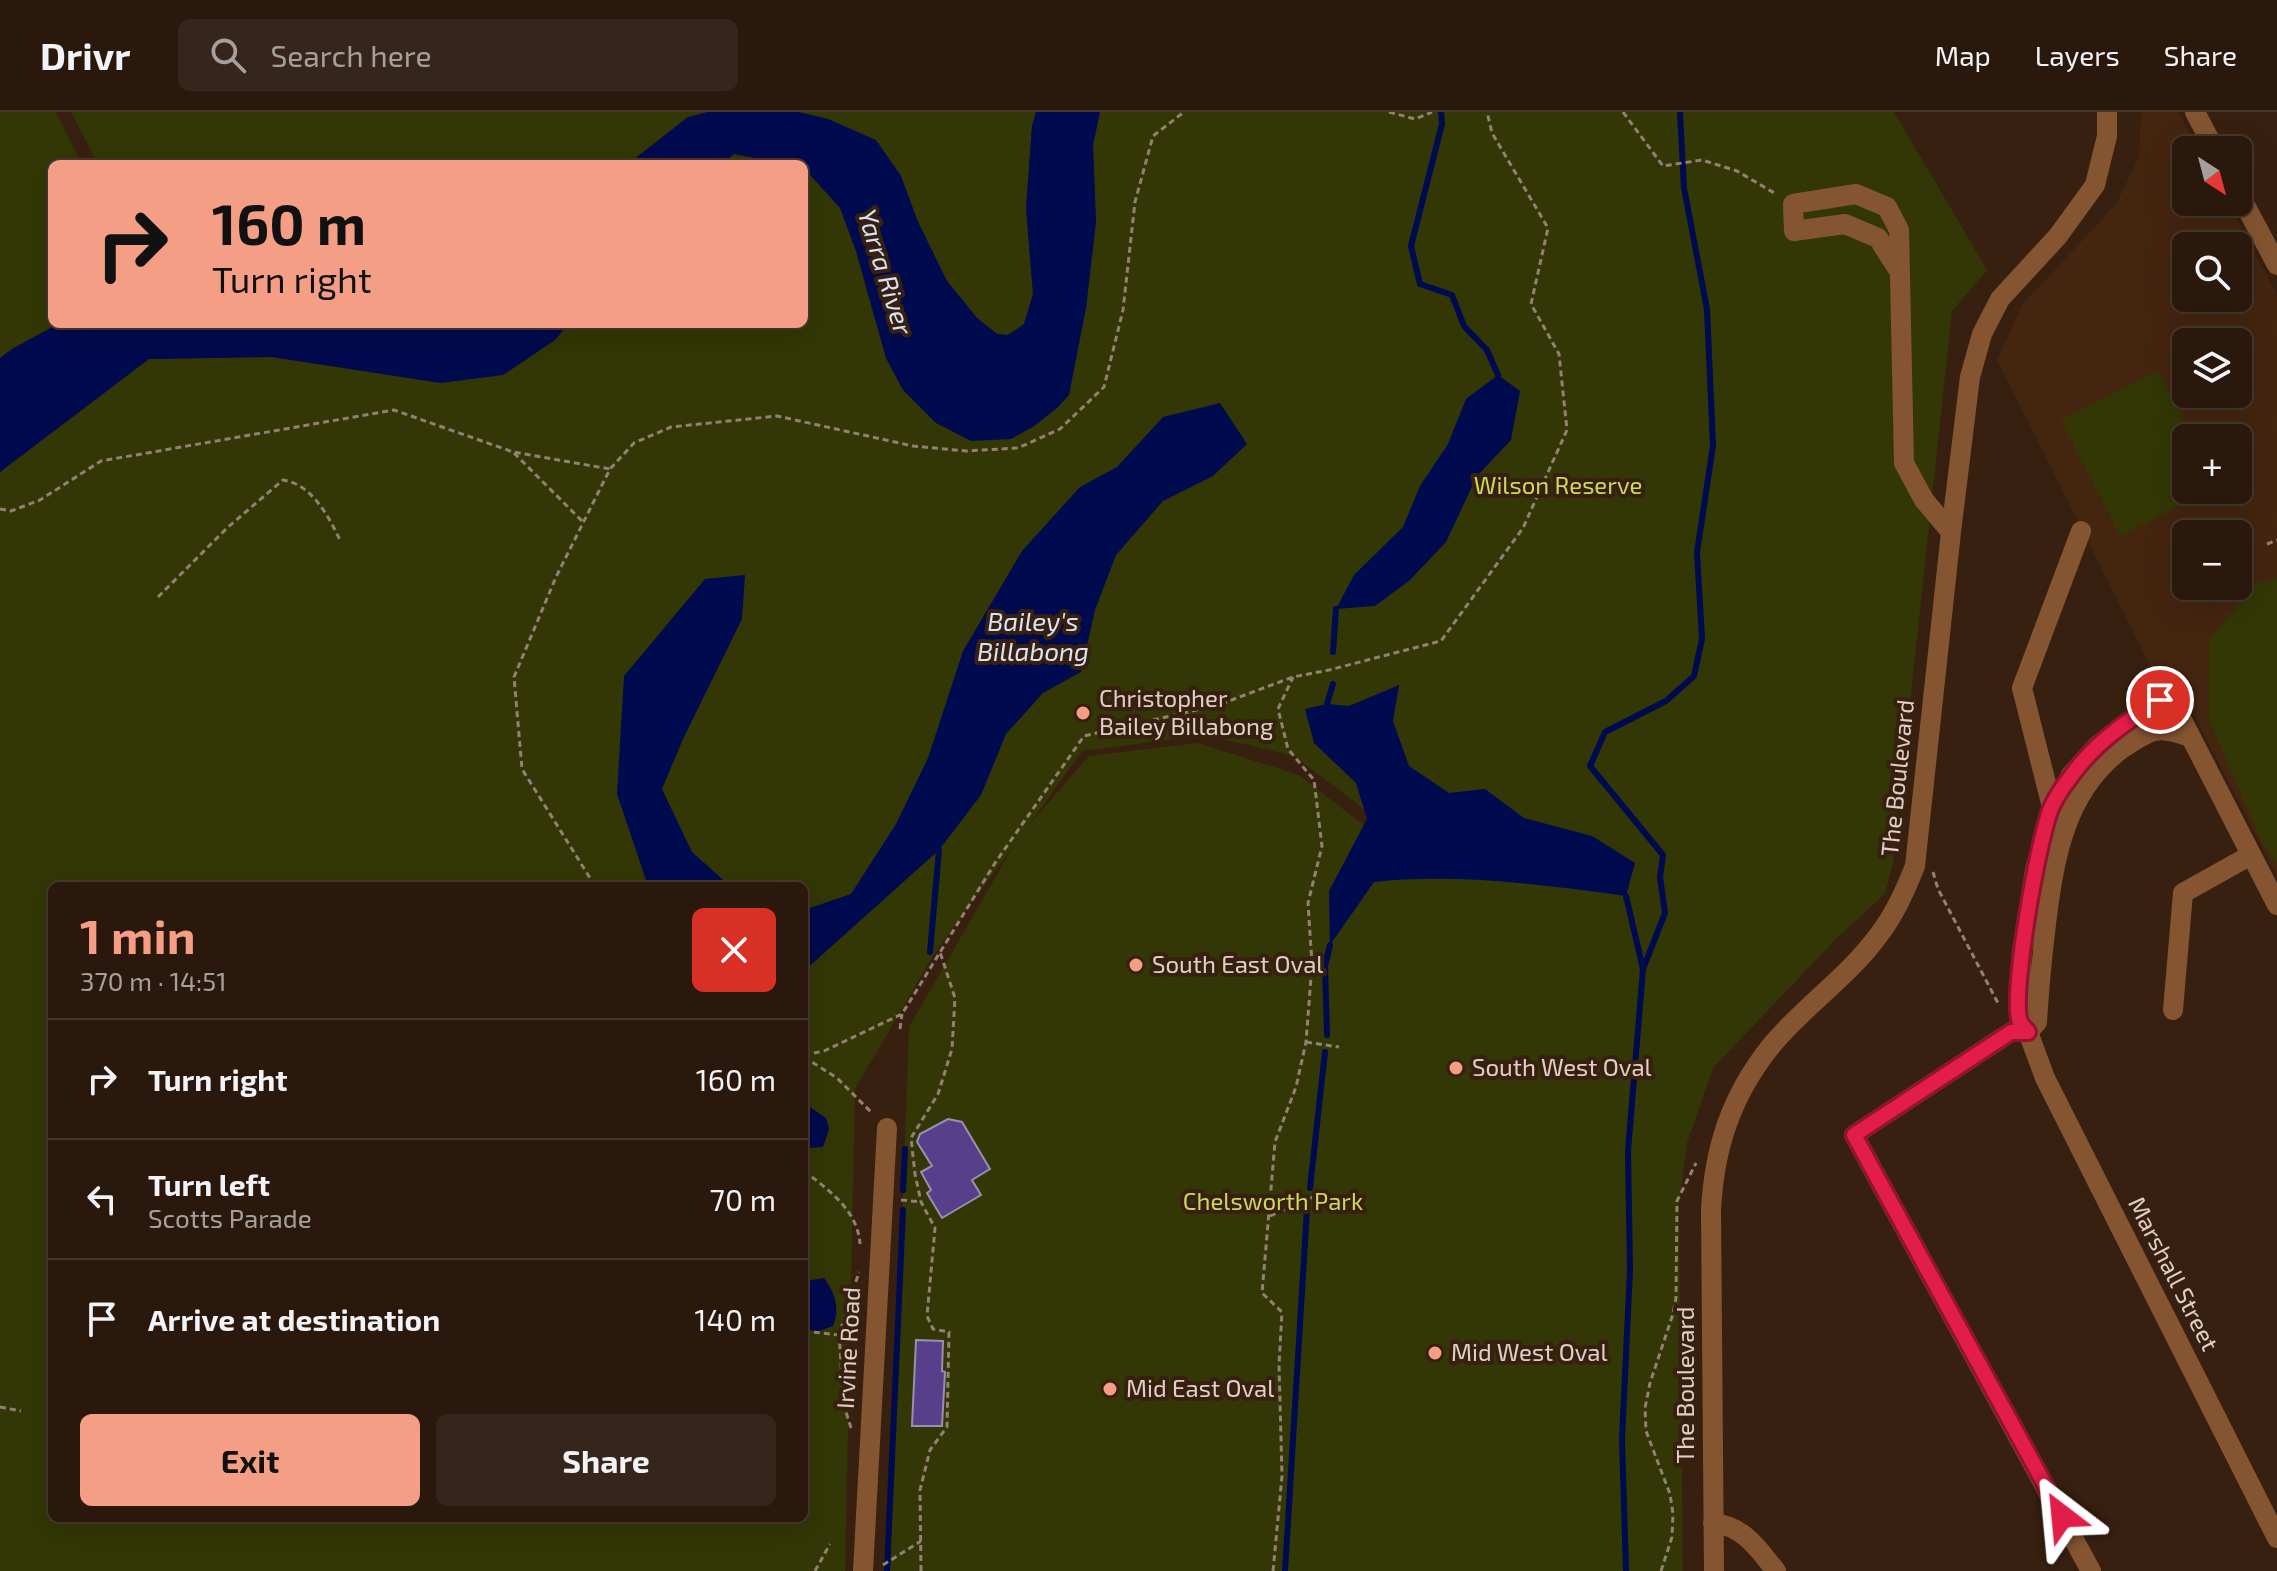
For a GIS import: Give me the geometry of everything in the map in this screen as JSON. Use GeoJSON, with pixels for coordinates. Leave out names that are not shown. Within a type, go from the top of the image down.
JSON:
{"type":"FeatureCollection","features":[{"type":"Feature","properties":{"kind":"street","name":"The Boulevard"},"geometry":{"type":"LineString","coordinates":[[1714,1571],[1711,1211],[1717,1153],[1746,1083],[1771,1046],[1877,939],[1898,907],[1915,866],[1970,377],[1982,334],[2000,299],[2058,236],[2095,185],[2107,136],[2107,112]]}},
{"type":"Feature","properties":{"kind":"street"},"geometry":{"type":"LineString","coordinates":[[2195,112],[2208,136]]}},
{"type":"Feature","properties":{"kind":"street"},"geometry":{"type":"LineString","coordinates":[[1899,271],[1878,238],[1845,224],[1794,231],[1793,204],[1856,194],[1887,207],[1899,230],[1904,463],[1924,500],[1951,532]]}},
{"type":"Feature","properties":{"kind":"street"},"geometry":{"type":"LineString","coordinates":[[2251,216],[2277,265]]}},
{"type":"Feature","properties":{"kind":"street"},"geometry":{"type":"LineString","coordinates":[[2052,807],[2022,688],[2081,531]]}},
{"type":"Feature","properties":{"kind":"street"},"geometry":{"type":"LineString","coordinates":[[2024,1027],[2019,1004],[2024,938],[2035,870],[2052,807],[2071,775],[2098,745],[2160,700],[2172,704],[2277,905]]}},
{"type":"Feature","properties":{"kind":"street"},"geometry":{"type":"LineString","coordinates":[[2091,1571],[1854,1135],[2011,1032],[2037,1022],[2052,875],[2072,808],[2093,777],[2114,755],[2140,737],[2157,728],[2190,737]]}},
{"type":"Feature","properties":{"kind":"street"},"geometry":{"type":"LineString","coordinates":[[2173,1010],[2183,893],[2251,855]]}},
{"type":"Feature","properties":{"kind":"street","name":"Marshall Street"},"geometry":{"type":"LineString","coordinates":[[2024,1027],[2045,1078],[2276,1532]]}},
{"type":"Feature","properties":{"kind":"street","name":"Irvine Road"},"geometry":{"type":"LineString","coordinates":[[871,1569],[887,1128]]}},
{"type":"Feature","properties":{"kind":"street"},"geometry":{"type":"LineString","coordinates":[[1713,1523],[1730,1525],[1749,1538],[1776,1571]]}},
{"type":"Feature","properties":{"kind":"path"},"geometry":{"type":"LineString","coordinates":[[593,882],[522,769],[514,677],[582,521],[610,469],[634,443],[671,427],[777,416],[913,446],[966,451],[1018,448],[1060,429],[1104,387],[1123,310],[1135,202],[1153,136],[1184,112]]}},
{"type":"Feature","properties":{"kind":"path"},"geometry":{"type":"LineString","coordinates":[[1389,112],[1415,119],[1429,113]]}},
{"type":"Feature","properties":{"kind":"path"},"geometry":{"type":"LineString","coordinates":[[900,1029],[902,1014],[995,863],[1084,736],[1218,705],[1293,677],[1441,641],[1523,528],[1567,430],[1559,354],[1531,304],[1548,228],[1492,133],[1487,112]]}},
{"type":"Feature","properties":{"kind":"path"},"geometry":{"type":"LineString","coordinates":[[1623,112],[1663,166],[1702,160],[1737,171],[1793,204]]}},
{"type":"Feature","properties":{"kind":"path"},"geometry":{"type":"LineString","coordinates":[[0,509],[11,511],[40,500],[101,461],[394,410],[513,452],[610,469]]}},
{"type":"Feature","properties":{"kind":"path"},"geometry":{"type":"LineString","coordinates":[[513,452],[582,521]]}},
{"type":"Feature","properties":{"kind":"path"},"geometry":{"type":"LineString","coordinates":[[158,597],[227,528],[283,480],[297,482],[308,491],[340,540]]}},
{"type":"Feature","properties":{"kind":"path"},"geometry":{"type":"LineString","coordinates":[[2267,544],[2277,540]]}},
{"type":"Feature","properties":{"kind":"path"},"geometry":{"type":"LineString","coordinates":[[1273,1571],[1282,1476],[1279,1364],[1282,1312],[1262,1293],[1275,1142],[1296,1087],[1306,1042],[1312,964],[1308,903],[1322,846],[1314,780],[1288,749],[1278,709],[1293,677]]}},
{"type":"Feature","properties":{"kind":"path"},"geometry":{"type":"LineString","coordinates":[[1917,852],[1930,860],[1938,889],[2003,1012],[2024,1027]]}},
{"type":"Feature","properties":{"kind":"path"},"geometry":{"type":"LineString","coordinates":[[921,1571],[920,1490],[930,1450],[947,1427],[950,1364],[949,1332],[933,1329],[927,1316],[935,1228],[921,1202],[911,1138],[938,1094],[952,1049],[955,998],[940,952]]}},
{"type":"Feature","properties":{"kind":"path"},"geometry":{"type":"LineString","coordinates":[[808,1055],[824,1051],[902,1014]]}},
{"type":"Feature","properties":{"kind":"path"},"geometry":{"type":"LineString","coordinates":[[1306,1042],[1339,1047]]}},
{"type":"Feature","properties":{"kind":"path"},"geometry":{"type":"LineString","coordinates":[[808,1059],[837,1078],[887,1128]]}},
{"type":"Feature","properties":{"kind":"path"},"geometry":{"type":"LineString","coordinates":[[1661,1571],[1672,1537],[1673,1514],[1670,1494],[1646,1431],[1645,1408],[1676,1298],[1677,1201],[1698,1154]]}},
{"type":"Feature","properties":{"kind":"path"},"geometry":{"type":"LineString","coordinates":[[808,1174],[836,1195],[859,1230],[860,1252]]}},
{"type":"Feature","properties":{"kind":"path"},"geometry":{"type":"LineString","coordinates":[[1270,1216],[1322,1193]]}},
{"type":"Feature","properties":{"kind":"path"},"geometry":{"type":"LineString","coordinates":[[852,1433],[844,1406],[839,1335],[861,1263]]}},
{"type":"Feature","properties":{"kind":"path"},"geometry":{"type":"LineString","coordinates":[[808,1331],[839,1335]]}},
{"type":"Feature","properties":{"kind":"path"},"geometry":{"type":"LineString","coordinates":[[0,1407],[21,1411]]}},
{"type":"Feature","properties":{"kind":"path"},"geometry":{"type":"LineString","coordinates":[[871,1569],[921,1541]]}},
{"type":"Feature","properties":{"kind":"path"},"geometry":{"type":"LineString","coordinates":[[815,1571],[830,1544]]}},
{"type":"Feature","properties":{"kind":"shaded area"},"geometry":{"type":"Polygon","coordinates":[[[2141,112],[2178,112],[2191,136],[2172,136],[2172,216],[2235,216],[2243,232],[2172,232],[2172,312],[2252,312],[2252,248],[2277,294],[2277,876],[2190,707],[2160,685],[1997,360],[2022,305],[2116,204],[2139,157],[2141,112]]]}},
{"type":"Feature","properties":{"kind":"green space"},"geometry":{"type":"Polygon","coordinates":[[[0,112],[56,112],[80,160],[48,160],[48,328],[51,328],[0,358],[0,112]]]}},
{"type":"Feature","properties":{"kind":"green space"},"geometry":{"type":"Polygon","coordinates":[[[71,112],[708,112],[688,117],[633,160],[96,160],[71,112]]]}},
{"type":"Feature","properties":{"kind":"green space"},"geometry":{"type":"Polygon","coordinates":[[[798,112],[1036,112],[1032,126],[1026,208],[1033,294],[1024,324],[1008,335],[997,334],[977,318],[947,281],[918,222],[901,176],[828,119],[798,112]]]}},
{"type":"Feature","properties":{"kind":"green space"},"geometry":{"type":"Polygon","coordinates":[[[1100,112],[1894,112],[1987,270],[1952,311],[1893,862],[1885,894],[1838,937],[1713,1068],[1687,1143],[1679,1203],[1683,1571],[890,1571],[909,1027],[1014,845],[936,951],[855,1089],[845,1571],[0,1571],[0,472],[149,359],[272,357],[441,383],[555,340],[565,328],[808,328],[808,172],[840,208],[856,251],[886,358],[903,390],[936,423],[1011,439],[1035,426],[1058,407],[1086,308],[1096,222],[1093,145],[1100,112]],[[1205,735],[1082,751],[1029,825],[1089,756],[1198,743],[1299,775],[1409,860],[1417,849],[1294,756],[1205,735]]]}},
{"type":"Feature","properties":{"kind":"green space"},"geometry":{"type":"Polygon","coordinates":[[[734,153],[767,160],[726,160],[734,153]]]}},
{"type":"Feature","properties":{"kind":"green space"},"geometry":{"type":"Polygon","coordinates":[[[2158,370],[2172,397],[2172,408],[2178,408],[2186,424],[2172,424],[2172,504],[2183,504],[2120,536],[2061,420],[2158,370]]]}},
{"type":"Feature","properties":{"kind":"green space"},"geometry":{"type":"Polygon","coordinates":[[[2277,578],[2277,863],[2262,842],[2209,720],[2209,640],[2242,600],[2252,600],[2255,584],[2277,578]]]}},
{"type":"Feature","properties":{"kind":"water","name":"Yarra River"},"geometry":{"type":"Polygon","coordinates":[[[708,112],[798,112],[828,119],[876,140],[901,176],[918,222],[947,281],[977,318],[997,334],[1008,335],[1024,324],[1033,294],[1026,208],[1032,126],[1036,112],[1100,112],[1093,145],[1096,222],[1086,308],[1069,395],[1034,426],[1011,439],[971,441],[936,423],[903,390],[886,358],[856,251],[840,208],[808,172],[808,160],[765,160],[734,154],[727,160],[633,160],[688,117],[708,112]]]}},
{"type":"Feature","properties":{"kind":"water"},"geometry":{"type":"Polygon","coordinates":[[[51,328],[565,328],[555,340],[503,375],[441,383],[272,357],[149,359],[0,472],[0,358],[51,328]]]}},
{"type":"Feature","properties":{"kind":"water"},"geometry":{"type":"Polygon","coordinates":[[[1498,375],[1520,391],[1511,440],[1477,476],[1446,542],[1410,580],[1375,606],[1336,609],[1354,575],[1403,527],[1420,486],[1448,444],[1466,399],[1498,375]]]}},
{"type":"Feature","properties":{"kind":"water","name":"Bailey's Billabong"},"geometry":{"type":"Polygon","coordinates":[[[1220,403],[1247,444],[1213,476],[1163,501],[1116,555],[1095,610],[1081,672],[1043,693],[1006,734],[981,795],[939,850],[808,967],[808,909],[851,894],[896,824],[928,758],[963,651],[1022,551],[1080,487],[1117,467],[1163,417],[1220,403]]]}},
{"type":"Feature","properties":{"kind":"water"},"geometry":{"type":"Polygon","coordinates":[[[745,575],[742,619],[662,789],[692,852],[726,882],[647,882],[617,794],[624,676],[705,579],[745,575]]]}},
{"type":"Feature","properties":{"kind":"water"},"geometry":{"type":"Polygon","coordinates":[[[1399,685],[1393,721],[1409,766],[1449,793],[1485,789],[1524,818],[1592,836],[1635,863],[1626,896],[1533,884],[1468,880],[1374,882],[1330,945],[1329,891],[1367,819],[1356,783],[1314,743],[1305,709],[1327,704],[1349,706],[1399,685]]]}},
{"type":"Feature","properties":{"kind":"water"},"geometry":{"type":"Polygon","coordinates":[[[808,1106],[826,1118],[829,1129],[823,1147],[809,1148],[808,1106]]]}},
{"type":"Feature","properties":{"kind":"water"},"geometry":{"type":"Polygon","coordinates":[[[824,1278],[835,1301],[833,1326],[819,1331],[808,1330],[808,1283],[824,1278]]]}},
{"type":"Feature","properties":{"kind":"building"},"geometry":{"type":"Polygon","coordinates":[[[948,1119],[962,1122],[990,1169],[972,1180],[981,1195],[942,1218],[927,1193],[931,1190],[921,1172],[932,1166],[917,1142],[920,1134],[948,1119]]]}},
{"type":"Feature","properties":{"kind":"building"},"geometry":{"type":"Polygon","coordinates":[[[916,1340],[943,1341],[942,1426],[912,1426],[916,1340]]]}},
{"type":"Feature","properties":{"kind":"waterway"},"geometry":{"type":"LineString","coordinates":[[1441,112],[1442,124],[1411,246],[1420,284],[1452,295],[1464,326],[1487,350],[1498,375]]}},
{"type":"Feature","properties":{"kind":"waterway"},"geometry":{"type":"LineString","coordinates":[[1643,969],[1665,913],[1660,877],[1663,855],[1590,766],[1605,732],[1666,701],[1694,676],[1702,639],[1697,552],[1713,446],[1707,309],[1684,188],[1680,112]]}},
{"type":"Feature","properties":{"kind":"waterway"},"geometry":{"type":"LineString","coordinates":[[1333,652],[1336,609]]}},
{"type":"Feature","properties":{"kind":"waterway"},"geometry":{"type":"LineString","coordinates":[[1327,704],[1333,684]]}},
{"type":"Feature","properties":{"kind":"waterway"},"geometry":{"type":"LineString","coordinates":[[930,952],[939,850]]}},
{"type":"Feature","properties":{"kind":"waterway"},"geometry":{"type":"LineString","coordinates":[[1626,896],[1643,969],[1628,1151],[1630,1270],[1622,1439],[1626,1571]]}},
{"type":"Feature","properties":{"kind":"waterway"},"geometry":{"type":"LineString","coordinates":[[1327,1035],[1325,966],[1330,945]]}},
{"type":"Feature","properties":{"kind":"waterway"},"geometry":{"type":"LineString","coordinates":[[1310,1188],[1325,1052]]}},
{"type":"Feature","properties":{"kind":"waterway"},"geometry":{"type":"LineString","coordinates":[[903,1190],[905,1149]]}},
{"type":"Feature","properties":{"kind":"waterway"},"geometry":{"type":"LineString","coordinates":[[1285,1571],[1307,1209]]}},
{"type":"Feature","properties":{"kind":"waterway"},"geometry":{"type":"LineString","coordinates":[[887,1571],[903,1210]]}},
{"type":"Feature","properties":{"kind":"place","name":"Christopher Bailey Billabong"},"geometry":{"type":"Point","coordinates":[1083,713]}},
{"type":"Feature","properties":{"kind":"place","name":"South East Oval"},"geometry":{"type":"Point","coordinates":[1136,965]}},
{"type":"Feature","properties":{"kind":"place","name":"South West Oval"},"geometry":{"type":"Point","coordinates":[1456,1068]}},
{"type":"Feature","properties":{"kind":"place","name":"Mid West Oval"},"geometry":{"type":"Point","coordinates":[1435,1353]}},
{"type":"Feature","properties":{"kind":"place","name":"Mid East Oval"},"geometry":{"type":"Point","coordinates":[1110,1389]}},
{"type":"Feature","properties":{"kind":"route"},"geometry":{"type":"LineString","coordinates":[[2062,1516],[1854,1135],[2011,1032],[2028,1032],[2020,1022],[2022,951],[2035,870],[2052,807],[2071,775],[2098,745],[2160,700]]}},
{"type":"Feature","properties":{"kind":"park label","name":"Wilson Reserve"},"geometry":{"type":"Point","coordinates":[1558,486]}},
{"type":"Feature","properties":{"kind":"park label","name":"Chelsworth Park"},"geometry":{"type":"Point","coordinates":[1273,1202]}}]}
